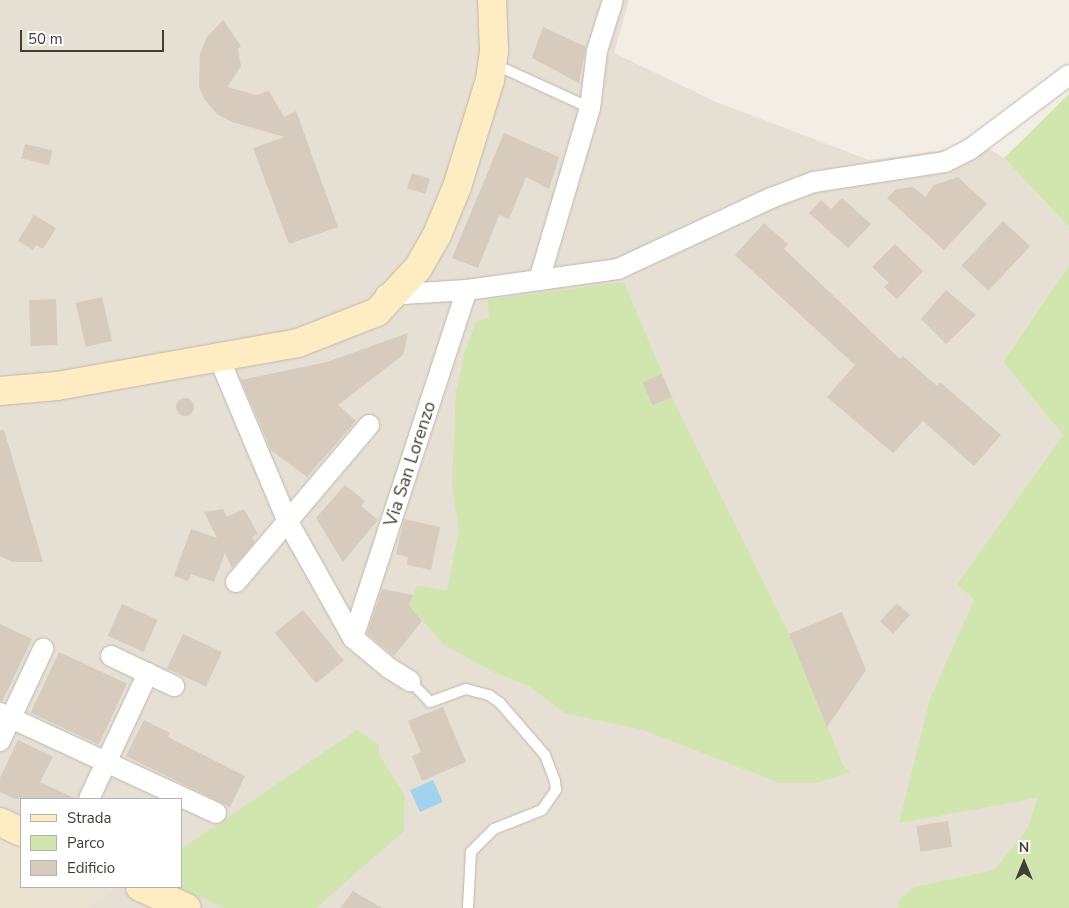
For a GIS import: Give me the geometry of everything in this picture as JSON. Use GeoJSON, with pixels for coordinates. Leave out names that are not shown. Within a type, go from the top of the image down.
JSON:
{"type":"FeatureCollection","features":[{"type":"Feature","properties":{"kind":"street"},"geometry":{"type":"LineString","coordinates":[[0,391],[57,386],[219,358],[298,342],[339,329],[377,312],[393,281],[428,228],[470,115],[479,76],[480,45],[474,0]]}},
{"type":"Feature","properties":{"kind":"street"},"geometry":{"type":"LineString","coordinates":[[0,386],[295,331],[335,318],[386,295],[418,268],[438,235],[481,118],[493,63],[492,0]]}},
{"type":"Feature","properties":{"kind":"street"},"geometry":{"type":"LineString","coordinates":[[539,280],[590,108],[597,51],[613,0]]}},
{"type":"Feature","properties":{"kind":"street"},"geometry":{"type":"LineString","coordinates":[[386,295],[467,290],[618,269],[771,198],[814,182],[945,162],[969,150],[1069,75]]}},
{"type":"Feature","properties":{"kind":"street","name":"Via San Lorenzo"},"geometry":{"type":"LineString","coordinates":[[353,638],[467,290]]}},
{"type":"Feature","properties":{"kind":"street"},"geometry":{"type":"LineString","coordinates":[[219,358],[288,522],[353,638],[389,668],[410,681]]}},
{"type":"Feature","properties":{"kind":"street"},"geometry":{"type":"LineString","coordinates":[[236,582],[369,425]]}},
{"type":"Feature","properties":{"kind":"street"},"geometry":{"type":"LineString","coordinates":[[0,741],[5,716],[43,649]]}},
{"type":"Feature","properties":{"kind":"street"},"geometry":{"type":"LineString","coordinates":[[111,656],[174,686]]}},
{"type":"Feature","properties":{"kind":"street"},"geometry":{"type":"LineString","coordinates":[[89,798],[148,673]]}},
{"type":"Feature","properties":{"kind":"street"},"geometry":{"type":"LineString","coordinates":[[5,716],[216,813]]}},
{"type":"Feature","properties":{"kind":"street"},"geometry":{"type":"LineString","coordinates":[[0,822],[20,832]]}},
{"type":"Feature","properties":{"kind":"street"},"geometry":{"type":"LineString","coordinates":[[142,888],[187,908]]}},
{"type":"Feature","properties":{"kind":"lane"},"geometry":{"type":"LineString","coordinates":[[493,63],[590,108]]}},
{"type":"Feature","properties":{"kind":"lane"},"geometry":{"type":"LineString","coordinates":[[410,681],[430,702],[466,689],[489,695],[500,703],[545,755],[555,781],[556,790],[542,810],[494,829],[471,852],[468,908]]}},
{"type":"Feature","properties":{"kind":"shaded area"},"geometry":{"type":"Polygon","coordinates":[[[0,0],[629,0],[614,53],[716,102],[869,160],[983,145],[1004,158],[1069,227],[1069,265],[1003,362],[1063,435],[957,584],[974,600],[899,822],[1037,797],[1027,829],[994,870],[913,887],[898,901],[899,908],[0,908],[0,0]]]}},
{"type":"Feature","properties":{"kind":"shaded area"},"geometry":{"type":"Polygon","coordinates":[[[0,836],[20,846],[20,888],[111,888],[115,890],[87,908],[0,908],[0,836]]]}},
{"type":"Feature","properties":{"kind":"green space"},"geometry":{"type":"Polygon","coordinates":[[[1069,94],[1069,227],[1004,158],[1069,94]]]}},
{"type":"Feature","properties":{"kind":"green space"},"geometry":{"type":"Polygon","coordinates":[[[1069,265],[1069,908],[899,908],[897,902],[913,887],[994,870],[1027,829],[1037,798],[899,823],[930,699],[974,600],[957,584],[1063,435],[1003,362],[1069,265]]]}},
{"type":"Feature","properties":{"kind":"green space"},"geometry":{"type":"Polygon","coordinates":[[[624,282],[672,397],[789,634],[843,765],[850,772],[817,783],[779,783],[644,730],[564,713],[529,686],[495,673],[444,645],[409,605],[417,585],[447,591],[459,530],[452,486],[456,392],[465,351],[476,322],[489,317],[488,300],[624,282]]]}},
{"type":"Feature","properties":{"kind":"green space"},"geometry":{"type":"Polygon","coordinates":[[[357,730],[379,745],[379,754],[405,796],[404,831],[316,908],[225,908],[179,888],[182,888],[182,848],[357,730]]]}},
{"type":"Feature","properties":{"kind":"water"},"geometry":{"type":"Polygon","coordinates":[[[433,780],[443,802],[420,812],[410,790],[433,780]]]}},
{"type":"Feature","properties":{"kind":"building"},"geometry":{"type":"Polygon","coordinates":[[[223,20],[241,46],[238,49],[241,66],[227,87],[256,95],[269,91],[284,117],[296,111],[338,227],[289,244],[253,148],[285,137],[232,122],[217,114],[205,100],[199,87],[200,54],[207,37],[223,20]]]}},
{"type":"Feature","properties":{"kind":"building"},"geometry":{"type":"Polygon","coordinates":[[[543,27],[586,47],[579,83],[532,58],[543,27]]]}},
{"type":"Feature","properties":{"kind":"building"},"geometry":{"type":"Polygon","coordinates":[[[504,133],[559,157],[549,189],[526,177],[509,219],[499,215],[478,268],[452,258],[504,133]]]}},
{"type":"Feature","properties":{"kind":"building"},"geometry":{"type":"Polygon","coordinates":[[[25,144],[52,150],[49,165],[22,159],[25,144]]]}},
{"type":"Feature","properties":{"kind":"building"},"geometry":{"type":"Polygon","coordinates":[[[412,173],[430,179],[425,194],[407,188],[412,173]]]}},
{"type":"Feature","properties":{"kind":"building"},"geometry":{"type":"Polygon","coordinates":[[[958,177],[987,204],[944,250],[887,198],[896,189],[913,187],[925,197],[934,185],[958,177]]]}},
{"type":"Feature","properties":{"kind":"building"},"geometry":{"type":"Polygon","coordinates":[[[842,198],[871,224],[848,248],[809,213],[821,200],[831,209],[842,198]]]}},
{"type":"Feature","properties":{"kind":"building"},"geometry":{"type":"Polygon","coordinates":[[[34,215],[56,228],[43,249],[36,245],[33,250],[18,241],[34,215]]]}},
{"type":"Feature","properties":{"kind":"building"},"geometry":{"type":"Polygon","coordinates":[[[1003,221],[1030,246],[988,291],[961,266],[1003,221]]]}},
{"type":"Feature","properties":{"kind":"building"},"geometry":{"type":"Polygon","coordinates":[[[764,223],[788,244],[784,249],[900,359],[903,356],[937,386],[940,382],[1001,435],[974,466],[923,421],[893,453],[827,397],[855,365],[735,255],[764,223]]]}},
{"type":"Feature","properties":{"kind":"building"},"geometry":{"type":"Polygon","coordinates":[[[895,244],[923,271],[897,299],[884,287],[889,283],[872,267],[895,244]]]}},
{"type":"Feature","properties":{"kind":"building"},"geometry":{"type":"Polygon","coordinates":[[[946,290],[976,315],[946,344],[921,319],[946,290]]]}},
{"type":"Feature","properties":{"kind":"building"},"geometry":{"type":"Polygon","coordinates":[[[102,297],[112,341],[86,347],[76,303],[102,297]]]}},
{"type":"Feature","properties":{"kind":"building"},"geometry":{"type":"Polygon","coordinates":[[[56,299],[58,345],[31,346],[29,300],[56,299]]]}},
{"type":"Feature","properties":{"kind":"building"},"geometry":{"type":"Polygon","coordinates":[[[408,333],[403,355],[338,405],[356,421],[307,477],[271,450],[241,380],[327,362],[408,333]]]}},
{"type":"Feature","properties":{"kind":"building"},"geometry":{"type":"Polygon","coordinates":[[[662,374],[672,397],[652,405],[643,382],[662,374]]]}},
{"type":"Feature","properties":{"kind":"building"},"geometry":{"type":"Polygon","coordinates":[[[185,398],[191,401],[194,407],[191,413],[185,416],[179,413],[176,407],[179,401],[185,398]]]}},
{"type":"Feature","properties":{"kind":"building"},"geometry":{"type":"Polygon","coordinates":[[[0,430],[4,430],[43,562],[13,562],[0,556],[0,430]]]}},
{"type":"Feature","properties":{"kind":"building"},"geometry":{"type":"Polygon","coordinates":[[[345,485],[365,501],[361,506],[378,520],[343,562],[316,518],[345,485]]]}},
{"type":"Feature","properties":{"kind":"building"},"geometry":{"type":"Polygon","coordinates":[[[223,509],[227,517],[244,509],[258,534],[252,537],[255,542],[232,568],[225,553],[214,582],[191,574],[188,581],[174,576],[191,529],[217,538],[204,512],[223,509]]]}},
{"type":"Feature","properties":{"kind":"building"},"geometry":{"type":"Polygon","coordinates":[[[404,519],[440,527],[431,570],[407,565],[408,557],[396,554],[404,519]]]}},
{"type":"Feature","properties":{"kind":"building"},"geometry":{"type":"Polygon","coordinates":[[[382,589],[413,595],[409,605],[422,621],[394,656],[367,634],[382,589]]]}},
{"type":"Feature","properties":{"kind":"building"},"geometry":{"type":"Polygon","coordinates":[[[897,603],[910,615],[893,634],[880,621],[897,603]]]}},
{"type":"Feature","properties":{"kind":"building"},"geometry":{"type":"Polygon","coordinates":[[[122,604],[158,620],[143,652],[108,636],[122,604]]]}},
{"type":"Feature","properties":{"kind":"building"},"geometry":{"type":"Polygon","coordinates":[[[303,610],[344,661],[316,683],[275,633],[303,610]]]}},
{"type":"Feature","properties":{"kind":"building"},"geometry":{"type":"Polygon","coordinates":[[[842,612],[866,670],[827,727],[789,634],[842,612]]]}},
{"type":"Feature","properties":{"kind":"building"},"geometry":{"type":"Polygon","coordinates":[[[0,624],[32,639],[2,702],[0,701],[0,624]]]}},
{"type":"Feature","properties":{"kind":"building"},"geometry":{"type":"Polygon","coordinates":[[[183,634],[222,652],[206,687],[167,668],[183,634]]]}},
{"type":"Feature","properties":{"kind":"building"},"geometry":{"type":"Polygon","coordinates":[[[59,652],[127,684],[99,744],[31,713],[59,652]]]}},
{"type":"Feature","properties":{"kind":"building"},"geometry":{"type":"Polygon","coordinates":[[[443,707],[466,762],[422,781],[412,756],[421,752],[408,721],[443,707]]]}},
{"type":"Feature","properties":{"kind":"building"},"geometry":{"type":"Polygon","coordinates":[[[144,720],[170,733],[168,737],[245,776],[230,807],[126,756],[144,720]]]}},
{"type":"Feature","properties":{"kind":"building"},"geometry":{"type":"Polygon","coordinates":[[[18,740],[53,757],[40,782],[74,798],[15,799],[0,792],[0,778],[18,740]]]}},
{"type":"Feature","properties":{"kind":"building"},"geometry":{"type":"Polygon","coordinates":[[[948,821],[952,847],[920,852],[916,826],[948,821]]]}},
{"type":"Feature","properties":{"kind":"building"},"geometry":{"type":"Polygon","coordinates":[[[353,891],[382,908],[340,908],[353,891]]]}}]}
